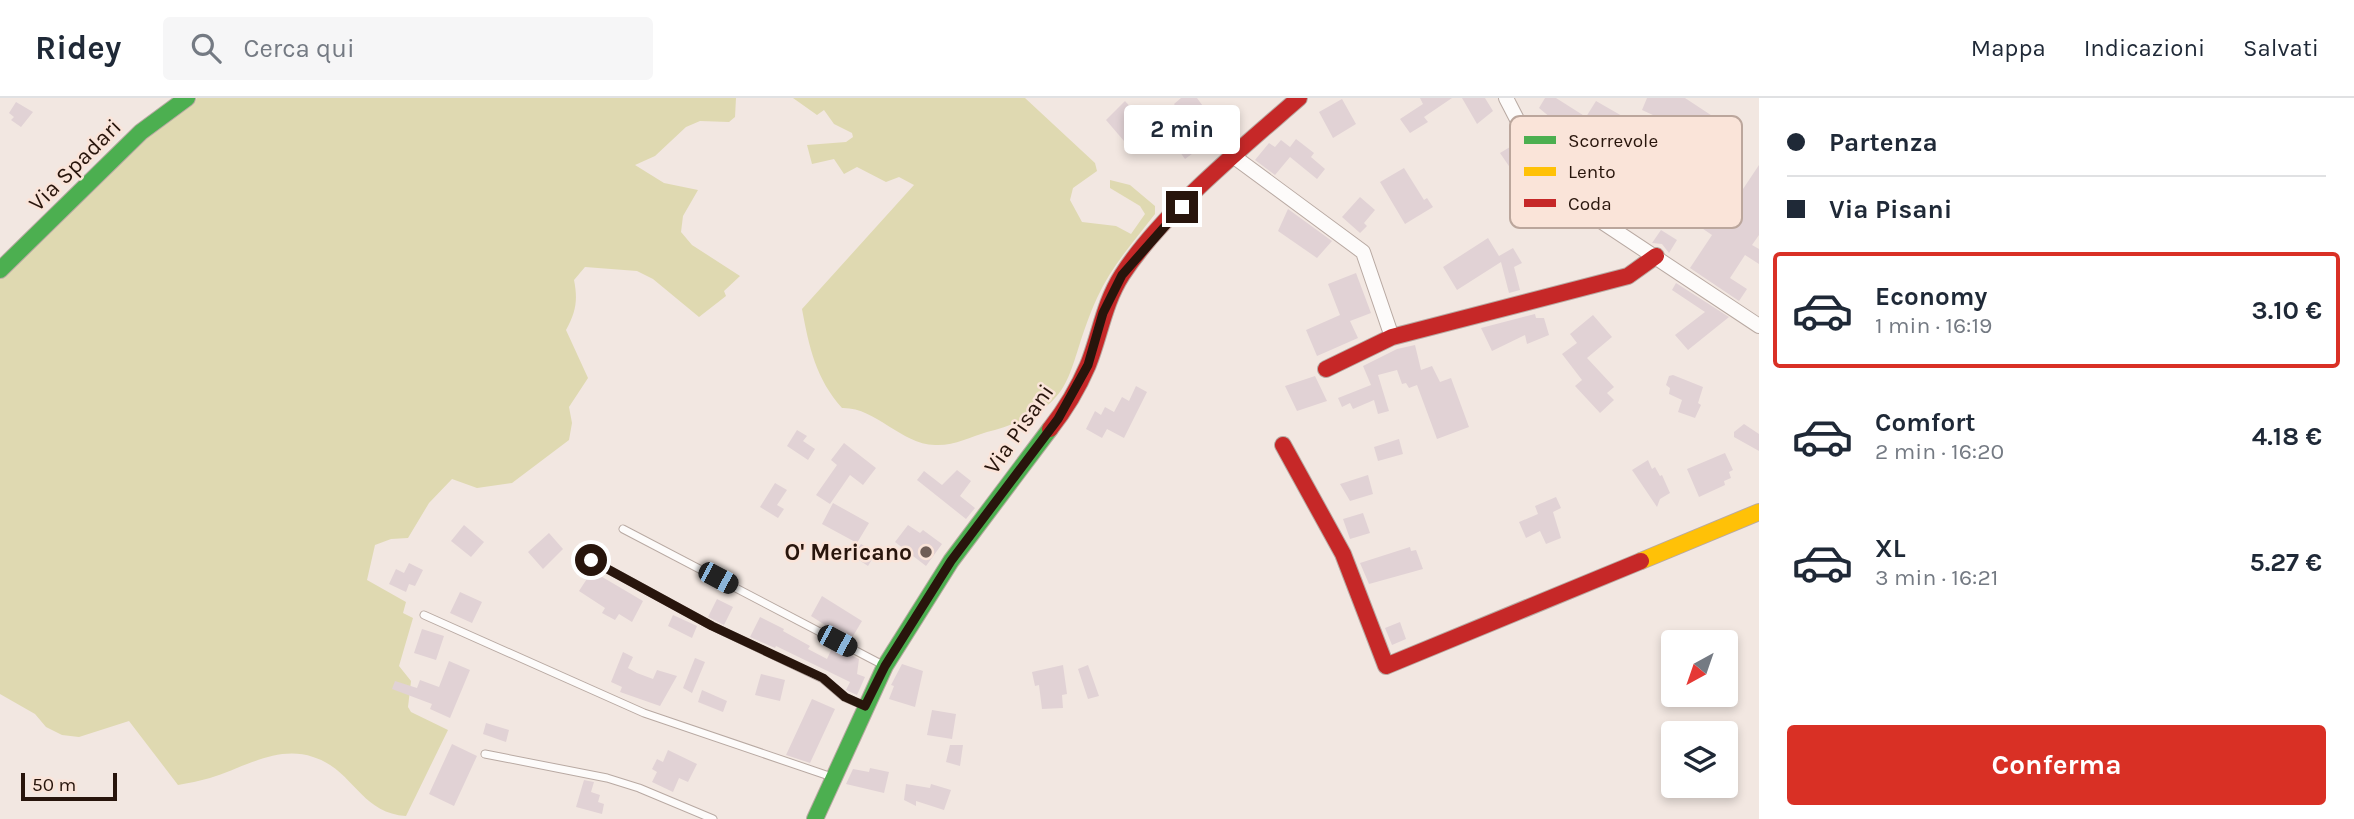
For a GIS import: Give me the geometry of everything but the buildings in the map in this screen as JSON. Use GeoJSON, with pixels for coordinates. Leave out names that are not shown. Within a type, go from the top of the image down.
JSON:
{"type":"FeatureCollection","features":[{"type":"Feature","properties":{"kind":"street","name":"Via Spadari"},"geometry":{"type":"LineString","coordinates":[[0,270],[141,132],[187,98]]}},
{"type":"Feature","properties":{"kind":"street"},"geometry":{"type":"LineString","coordinates":[[1506,98],[1515,116]]}},
{"type":"Feature","properties":{"kind":"street","name":"Via Pisani"},"geometry":{"type":"LineString","coordinates":[[815,819],[885,666],[951,561],[1058,419],[1088,365],[1103,313],[1122,275],[1165,225],[1291,100]]}},
{"type":"Feature","properties":{"kind":"street"},"geometry":{"type":"LineString","coordinates":[[1233,156],[1363,251],[1392,337]]}},
{"type":"Feature","properties":{"kind":"street"},"geometry":{"type":"LineString","coordinates":[[1611,228],[1759,326]]}},
{"type":"Feature","properties":{"kind":"street"},"geometry":{"type":"LineString","coordinates":[[1326,369],[1392,337],[1628,275],[1656,256]]}},
{"type":"Feature","properties":{"kind":"street"},"geometry":{"type":"LineString","coordinates":[[1283,445],[1343,554],[1386,666],[1759,512]]}},
{"type":"Feature","properties":{"kind":"lane"},"geometry":{"type":"LineString","coordinates":[[623,528],[885,666]]}},
{"type":"Feature","properties":{"kind":"lane"},"geometry":{"type":"LineString","coordinates":[[591,560],[712,626],[823,678],[845,697],[865,706]]}},
{"type":"Feature","properties":{"kind":"lane"},"geometry":{"type":"LineString","coordinates":[[424,615],[644,713],[833,778]]}},
{"type":"Feature","properties":{"kind":"lane"},"geometry":{"type":"LineString","coordinates":[[485,754],[607,778],[639,788],[713,819]]}},
{"type":"Feature","properties":{"kind":"shaded area"},"geometry":{"type":"Polygon","coordinates":[[[197,98],[736,98],[735,117],[729,122],[700,121],[686,127],[655,156],[635,165],[664,183],[698,190],[683,216],[681,232],[692,245],[740,276],[724,291],[726,296],[699,317],[653,279],[637,271],[585,267],[574,280],[575,306],[566,330],[588,378],[569,407],[572,423],[569,440],[512,483],[477,488],[452,479],[429,503],[408,538],[391,539],[375,545],[367,580],[406,602],[403,613],[413,618],[399,666],[411,681],[408,707],[411,712],[448,730],[406,816],[378,807],[327,763],[300,754],[260,759],[210,778],[178,785],[129,721],[79,737],[62,735],[46,727],[35,714],[0,694],[0,279],[147,136],[197,98]]]}},
{"type":"Feature","properties":{"kind":"shaded area"},"geometry":{"type":"Polygon","coordinates":[[[793,98],[1025,98],[1095,163],[1097,171],[1073,188],[1070,200],[1082,222],[1116,226],[1131,234],[1145,214],[1140,206],[1110,188],[1110,180],[1130,185],[1155,206],[1155,214],[1123,254],[1097,298],[1065,384],[1055,398],[1040,411],[1018,422],[962,441],[935,445],[910,439],[866,413],[842,408],[833,397],[815,362],[802,309],[914,185],[899,177],[886,182],[857,167],[844,174],[834,159],[812,164],[807,145],[846,142],[853,137],[852,133],[834,124],[824,110],[817,115],[793,98]]]}},
{"type":"Feature","properties":{"kind":"traffic: fast"},"geometry":{"type":"LineString","coordinates":[[0,270],[141,132],[187,98]]}},
{"type":"Feature","properties":{"kind":"traffic: fast"},"geometry":{"type":"LineString","coordinates":[[815,819],[885,666],[951,561],[1050,429]]}},
{"type":"Feature","properties":{"kind":"traffic: slow"},"geometry":{"type":"LineString","coordinates":[[1641,561],[1759,512]]}},
{"type":"Feature","properties":{"kind":"traffic: jam"},"geometry":{"type":"LineString","coordinates":[[1050,429],[1088,365],[1116,286],[1139,252],[1204,182],[1299,98]]}},
{"type":"Feature","properties":{"kind":"traffic: jam"},"geometry":{"type":"LineString","coordinates":[[1326,369],[1392,337],[1628,276],[1656,256]]}},
{"type":"Feature","properties":{"kind":"traffic: jam"},"geometry":{"type":"LineString","coordinates":[[1283,445],[1343,554],[1386,666],[1641,561]]}},
{"type":"Feature","properties":{"kind":"place","name":"O' Mericano"},"geometry":{"type":"Point","coordinates":[926,552]}},
{"type":"Feature","properties":{"kind":"route"},"geometry":{"type":"LineString","coordinates":[[591,560],[712,626],[823,678],[845,697],[865,706],[885,666],[951,561],[1058,419],[1088,365],[1103,313],[1122,275],[1182,207]]}}]}
